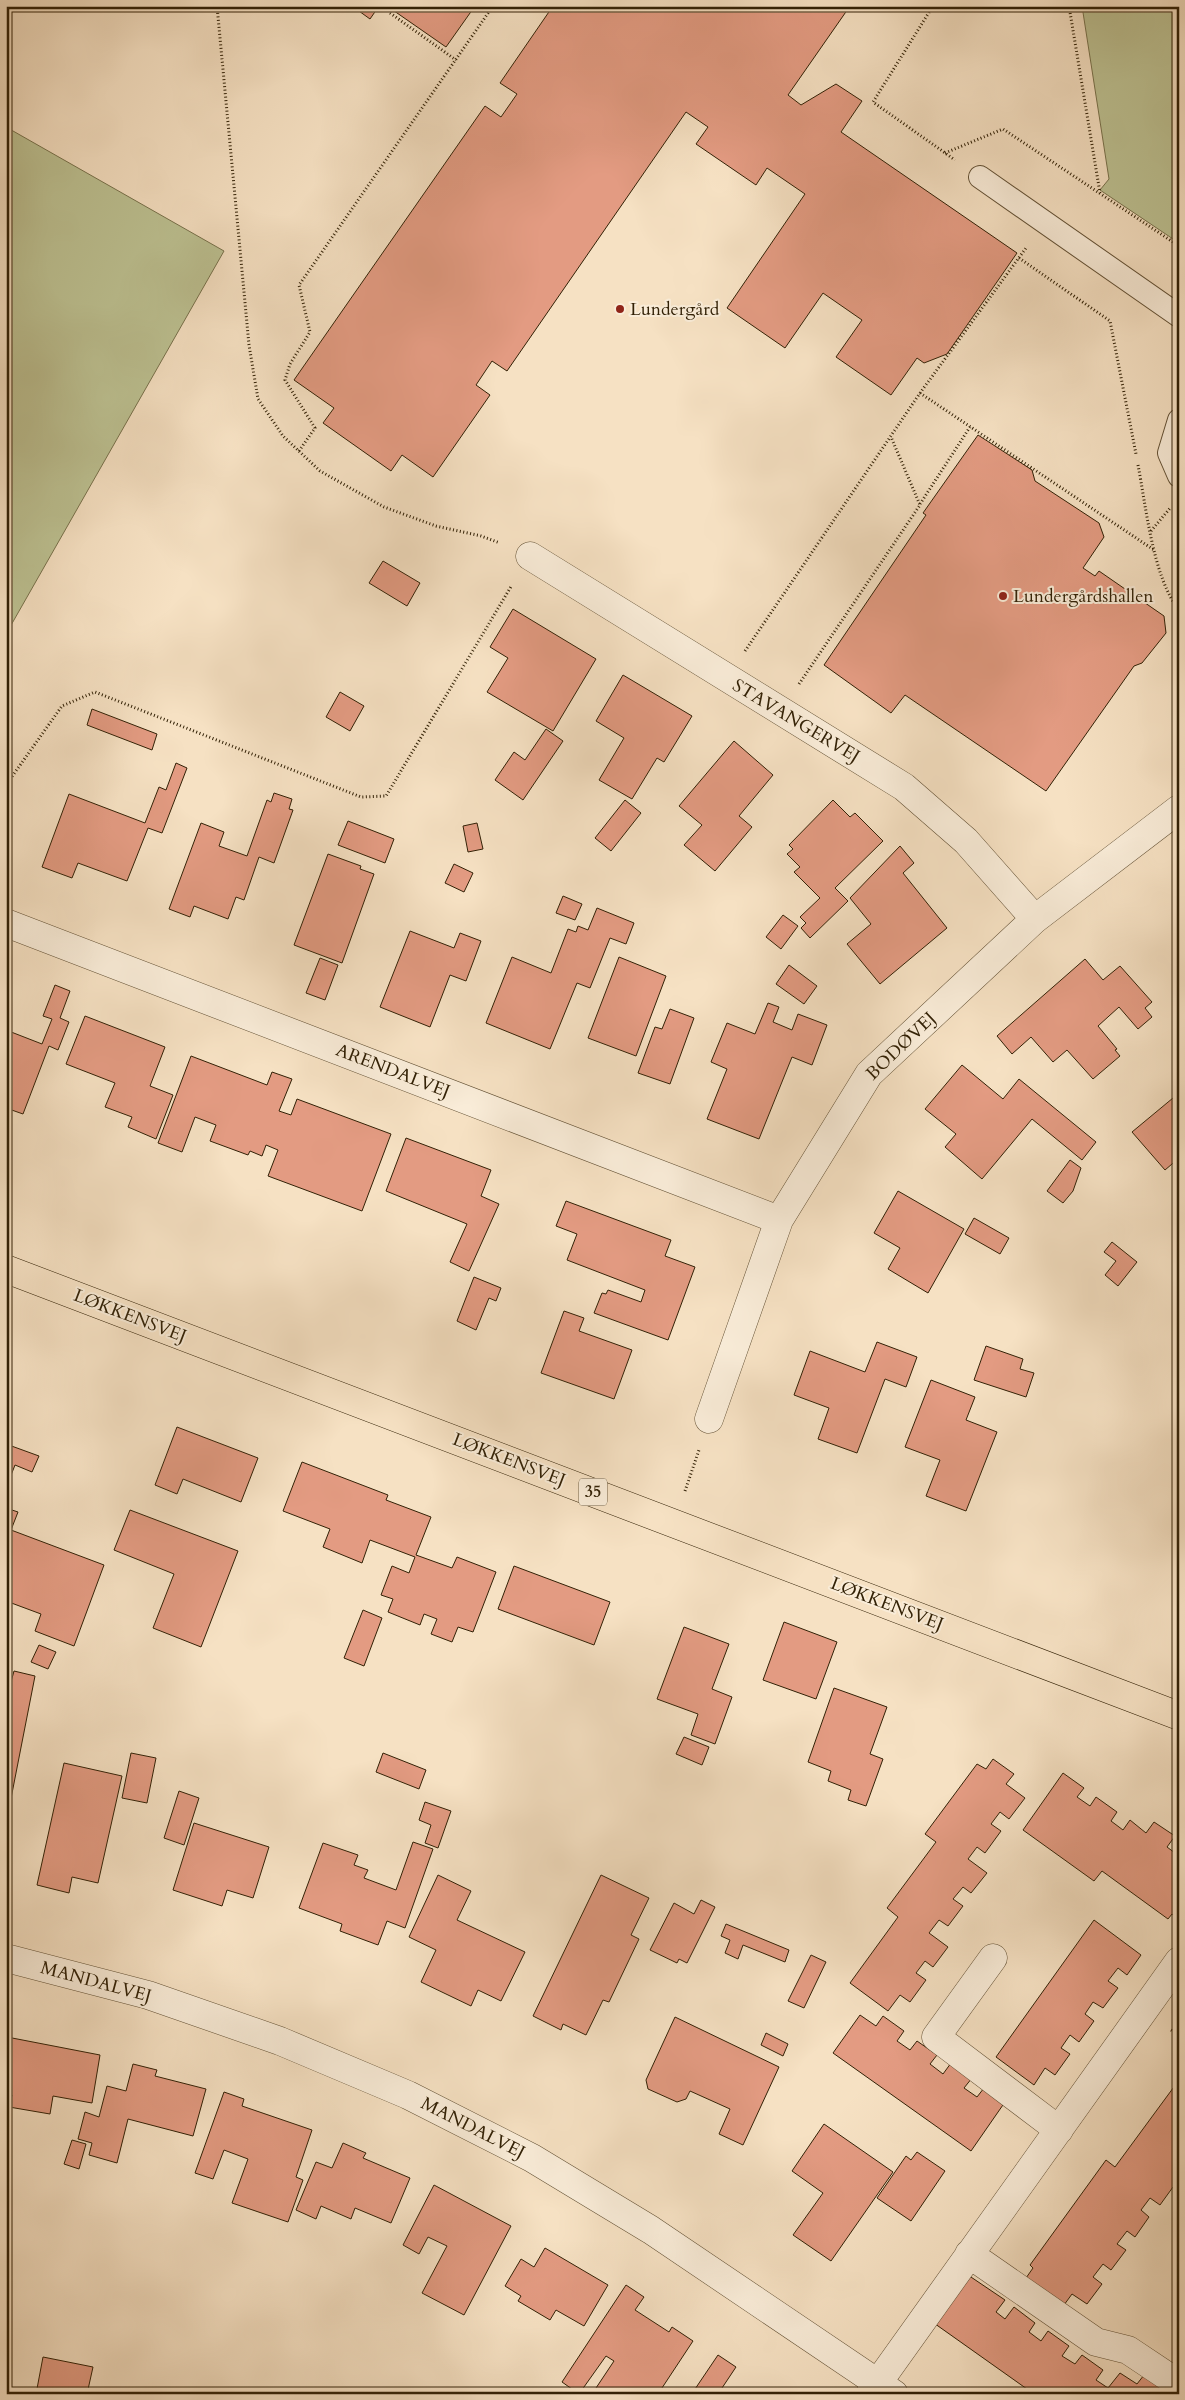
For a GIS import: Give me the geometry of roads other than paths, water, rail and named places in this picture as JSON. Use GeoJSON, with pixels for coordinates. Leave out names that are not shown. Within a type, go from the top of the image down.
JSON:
{"type":"FeatureCollection","features":[{"type":"Feature","properties":{"kind":"main road","name":"LØKKENSVEJ"},"geometry":{"type":"LineString","coordinates":[[6,1269],[1179,1716]]}},
{"type":"Feature","properties":{"kind":"street","name":"STAVANGERVEJ"},"geometry":{"type":"LineString","coordinates":[[530,556],[904,786],[966,841],[1035,919]]}},
{"type":"Feature","properties":{"kind":"street","name":"BODØVEJ"},"geometry":{"type":"LineString","coordinates":[[709,1419],[779,1220],[869,1074],[1035,919],[1179,809]]}},
{"type":"Feature","properties":{"kind":"street","name":"ARENDALVEJ"},"geometry":{"type":"LineString","coordinates":[[6,923],[779,1220]]}},
{"type":"Feature","properties":{"kind":"street","name":"MANDALVEJ"},"geometry":{"type":"LineString","coordinates":[[6,1958],[158,1998],[280,2040],[408,2094],[532,2158],[642,2225],[881,2390]]}},
{"type":"Feature","properties":{"kind":"street"},"geometry":{"type":"LineString","coordinates":[[993,1958],[936,2037],[1058,2130]]}},
{"type":"Feature","properties":{"kind":"street"},"geometry":{"type":"LineString","coordinates":[[881,2390],[969,2254],[1179,1961]]}},
{"type":"Feature","properties":{"kind":"street"},"geometry":{"type":"LineString","coordinates":[[969,2254],[1096,2342],[1128,2350],[1179,2384]]}},
{"type":"Feature","properties":{"kind":"lane"},"geometry":{"type":"LineString","coordinates":[[980,177],[1179,316]]}},
{"type":"Feature","properties":{"kind":"lane"},"geometry":{"type":"LineString","coordinates":[[1179,420],[1169,452],[1179,476]]}},
{"type":"Feature","properties":{"kind":"place","name":"Lundergård"},"geometry":{"type":"Point","coordinates":[620,309]}},
{"type":"Feature","properties":{"kind":"place","name":"Lundergårdshallen"},"geometry":{"type":"Point","coordinates":[1003,596]}}]}
